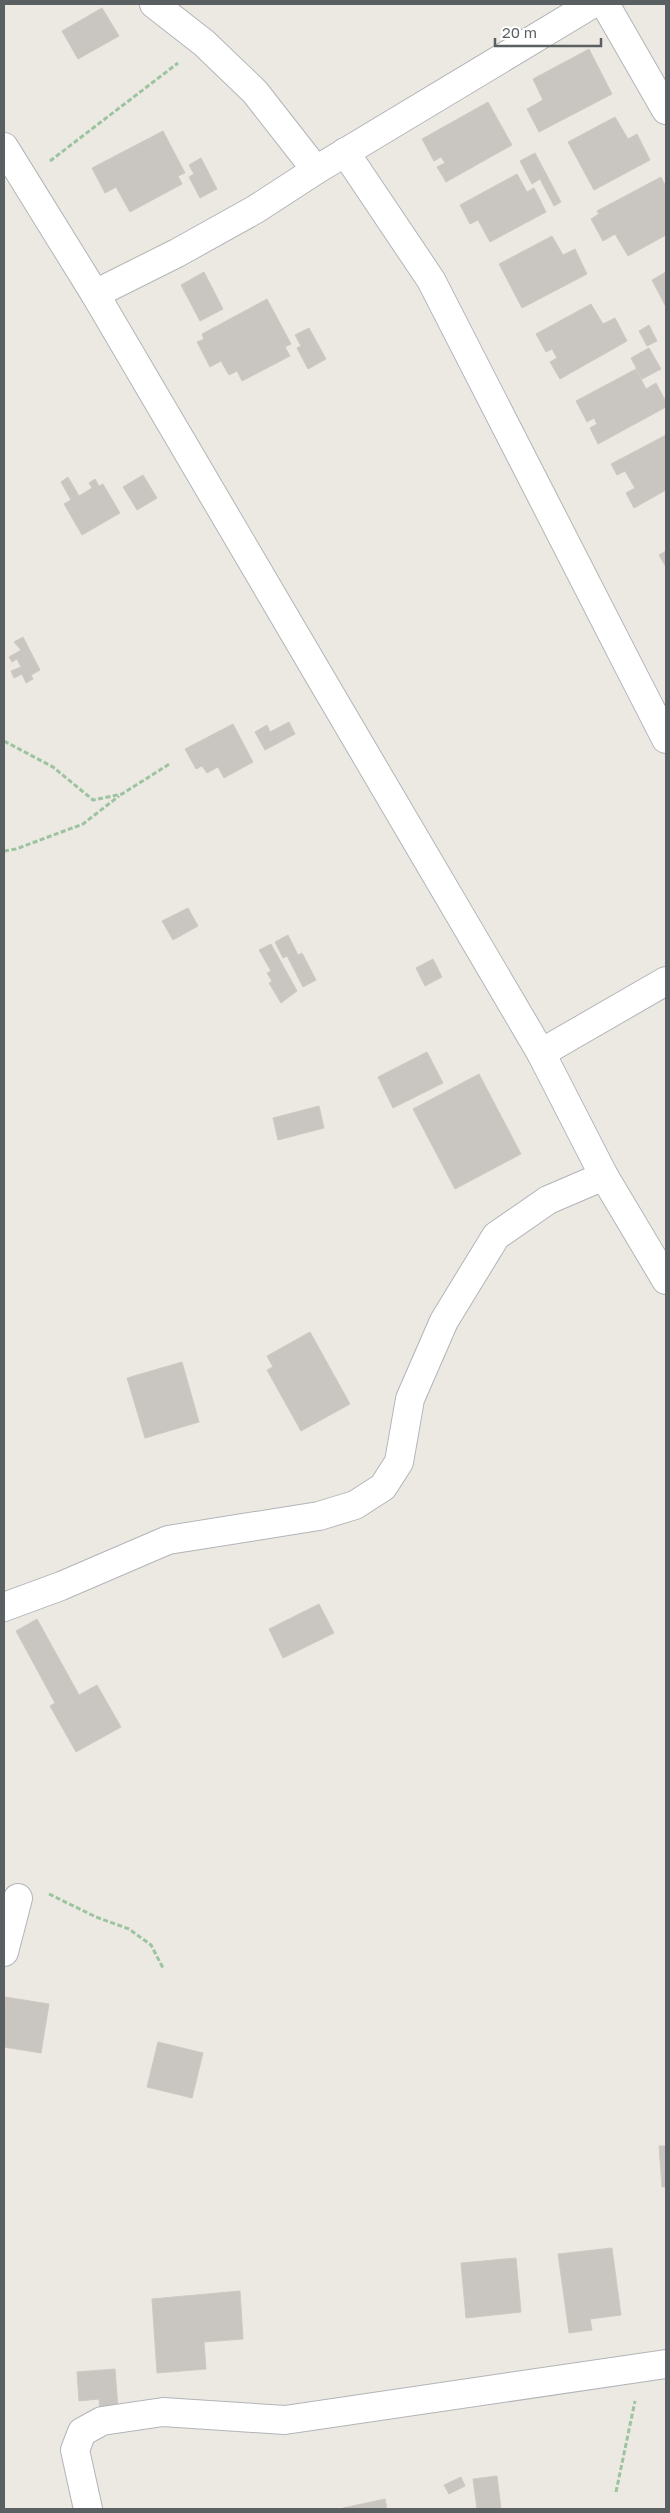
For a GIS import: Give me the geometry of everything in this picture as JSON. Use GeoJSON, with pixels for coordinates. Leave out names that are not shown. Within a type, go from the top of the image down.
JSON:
{"type":"FeatureCollection","features":[{"type":"Feature","properties":{"kind":"street"},"geometry":{"type":"LineString","coordinates":[[154,4],[204,43],[255,92],[316,170]]}},
{"type":"Feature","properties":{"kind":"street"},"geometry":{"type":"LineString","coordinates":[[95,294],[177,253],[256,209],[345,152],[592,4]]}},
{"type":"Feature","properties":{"kind":"street"},"geometry":{"type":"LineString","coordinates":[[605,4],[666,110]]}},
{"type":"Feature","properties":{"kind":"street"},"geometry":{"type":"LineString","coordinates":[[4,147],[95,294],[541,1053],[604,1176],[666,1280]]}},
{"type":"Feature","properties":{"kind":"street"},"geometry":{"type":"LineString","coordinates":[[345,152],[431,280],[666,739]]}},
{"type":"Feature","properties":{"kind":"street"},"geometry":{"type":"LineString","coordinates":[[541,1053],[666,981]]}},
{"type":"Feature","properties":{"kind":"street"},"geometry":{"type":"LineString","coordinates":[[4,1606],[61,1586],[168,1540],[319,1516],[355,1505],[383,1487],[399,1462],[410,1399],[444,1321],[496,1236],[548,1200],[604,1176]]}},
{"type":"Feature","properties":{"kind":"street"},"geometry":{"type":"LineString","coordinates":[[4,1952],[29,1894]]}},
{"type":"Feature","properties":{"kind":"street"},"geometry":{"type":"LineString","coordinates":[[88,2509],[75,2450],[82,2432],[102,2421],[163,2412],[285,2420],[662,2364]]}},
{"type":"Feature","properties":{"kind":"path"},"geometry":{"type":"LineString","coordinates":[[25,180],[204,43]]}},
{"type":"Feature","properties":{"kind":"path"},"geometry":{"type":"LineString","coordinates":[[4,740],[53,767],[93,800],[122,794]]}},
{"type":"Feature","properties":{"kind":"path"},"geometry":{"type":"LineString","coordinates":[[4,851],[83,824],[122,794],[171,763]]}},
{"type":"Feature","properties":{"kind":"path"},"geometry":{"type":"LineString","coordinates":[[29,1894],[129,1929],[152,1946],[163,1968]]}},
{"type":"Feature","properties":{"kind":"path"},"geometry":{"type":"LineString","coordinates":[[616,2492],[637,2394],[662,2364]]}},
{"type":"Feature","properties":{"kind":"building"},"geometry":{"type":"Polygon","coordinates":[[[102,8],[119,36],[78,59],[62,31],[102,8]]]}},
{"type":"Feature","properties":{"kind":"building"},"geometry":{"type":"Polygon","coordinates":[[[589,49],[612,94],[539,132],[527,109],[543,100],[533,79],[589,49]]]}},
{"type":"Feature","properties":{"kind":"building"},"geometry":{"type":"Polygon","coordinates":[[[488,102],[512,145],[446,182],[437,167],[445,163],[441,157],[434,161],[422,139],[488,102]]]}},
{"type":"Feature","properties":{"kind":"building"},"geometry":{"type":"Polygon","coordinates":[[[615,117],[628,139],[637,134],[650,160],[594,190],[568,142],[615,117]]]}},
{"type":"Feature","properties":{"kind":"building"},"geometry":{"type":"Polygon","coordinates":[[[163,131],[185,173],[178,176],[182,184],[130,212],[116,187],[105,193],[92,168],[163,131]]]}},
{"type":"Feature","properties":{"kind":"building"},"geometry":{"type":"Polygon","coordinates":[[[535,153],[561,202],[554,206],[540,179],[532,184],[520,161],[535,153]]]}},
{"type":"Feature","properties":{"kind":"building"},"geometry":{"type":"Polygon","coordinates":[[[201,158],[217,189],[200,198],[189,177],[194,174],[189,165],[201,158]]]}},
{"type":"Feature","properties":{"kind":"building"},"geometry":{"type":"Polygon","coordinates":[[[517,174],[527,192],[534,188],[546,212],[490,242],[478,220],[470,224],[460,205],[517,174]]]}},
{"type":"Feature","properties":{"kind":"building"},"geometry":{"type":"Polygon","coordinates":[[[661,177],[666,187],[666,235],[628,256],[615,234],[603,241],[591,219],[599,214],[597,211],[661,177]]]}},
{"type":"Feature","properties":{"kind":"building"},"geometry":{"type":"Polygon","coordinates":[[[552,236],[563,255],[575,249],[587,274],[522,308],[499,264],[552,236]]]}},
{"type":"Feature","properties":{"kind":"building"},"geometry":{"type":"Polygon","coordinates":[[[204,272],[223,309],[200,321],[181,285],[204,272]]]}},
{"type":"Feature","properties":{"kind":"building"},"geometry":{"type":"Polygon","coordinates":[[[666,272],[666,307],[652,280],[666,272]]]}},
{"type":"Feature","properties":{"kind":"building"},"geometry":{"type":"Polygon","coordinates":[[[267,299],[291,344],[285,347],[290,356],[242,381],[237,371],[229,375],[221,361],[210,367],[197,342],[204,339],[202,334],[267,299]]]}},
{"type":"Feature","properties":{"kind":"building"},"geometry":{"type":"Polygon","coordinates":[[[591,304],[603,324],[615,318],[627,341],[560,379],[550,362],[557,358],[552,349],[546,352],[536,334],[591,304]]]}},
{"type":"Feature","properties":{"kind":"building"},"geometry":{"type":"Polygon","coordinates":[[[649,325],[657,341],[647,346],[639,331],[649,325]]]}},
{"type":"Feature","properties":{"kind":"building"},"geometry":{"type":"Polygon","coordinates":[[[309,328],[326,359],[308,369],[297,348],[301,346],[295,335],[309,328]]]}},
{"type":"Feature","properties":{"kind":"building"},"geometry":{"type":"Polygon","coordinates":[[[649,348],[661,369],[642,379],[631,358],[649,348]]]}},
{"type":"Feature","properties":{"kind":"building"},"geometry":{"type":"Polygon","coordinates":[[[636,369],[646,389],[656,383],[666,402],[666,407],[598,444],[590,428],[597,424],[594,418],[587,422],[576,401],[636,369]]]}},
{"type":"Feature","properties":{"kind":"building"},"geometry":{"type":"Polygon","coordinates":[[[666,435],[666,490],[634,508],[626,493],[635,488],[625,471],[617,475],[611,464],[666,435]]]}},
{"type":"Feature","properties":{"kind":"building"},"geometry":{"type":"Polygon","coordinates":[[[143,475],[157,498],[137,510],[123,487],[143,475]]]}},
{"type":"Feature","properties":{"kind":"building"},"geometry":{"type":"Polygon","coordinates":[[[68,477],[79,496],[92,488],[89,483],[95,479],[99,486],[103,484],[120,513],[82,535],[64,504],[71,500],[61,482],[68,477]]]}},
{"type":"Feature","properties":{"kind":"building"},"geometry":{"type":"Polygon","coordinates":[[[666,551],[666,567],[659,555],[666,551]]]}},
{"type":"Feature","properties":{"kind":"building"},"geometry":{"type":"Polygon","coordinates":[[[23,637],[40,670],[31,675],[33,679],[26,683],[22,674],[14,678],[11,671],[21,667],[17,659],[12,662],[9,657],[21,650],[14,642],[23,637]]]}},
{"type":"Feature","properties":{"kind":"building"},"geometry":{"type":"Polygon","coordinates":[[[289,722],[295,734],[265,750],[255,732],[267,725],[270,732],[289,722]]]}},
{"type":"Feature","properties":{"kind":"building"},"geometry":{"type":"Polygon","coordinates":[[[233,724],[253,762],[224,778],[218,767],[207,773],[202,766],[196,769],[185,749],[233,724]]]}},
{"type":"Feature","properties":{"kind":"building"},"geometry":{"type":"Polygon","coordinates":[[[188,908],[198,926],[173,940],[162,921],[188,908]]]}},
{"type":"Feature","properties":{"kind":"building"},"geometry":{"type":"Polygon","coordinates":[[[288,935],[298,955],[302,953],[316,980],[303,987],[287,956],[283,958],[275,942],[288,935]]]}},
{"type":"Feature","properties":{"kind":"building"},"geometry":{"type":"Polygon","coordinates":[[[271,944],[297,991],[281,1003],[269,983],[272,981],[267,973],[271,971],[259,950],[271,944]]]}},
{"type":"Feature","properties":{"kind":"building"},"geometry":{"type":"Polygon","coordinates":[[[433,959],[442,977],[425,986],[416,968],[433,959]]]}},
{"type":"Feature","properties":{"kind":"building"},"geometry":{"type":"Polygon","coordinates":[[[427,1052],[443,1083],[393,1108],[378,1077],[427,1052]]]}},
{"type":"Feature","properties":{"kind":"building"},"geometry":{"type":"Polygon","coordinates":[[[479,1074],[521,1154],[455,1189],[413,1109],[479,1074]]]}},
{"type":"Feature","properties":{"kind":"building"},"geometry":{"type":"Polygon","coordinates":[[[319,1106],[324,1128],[278,1140],[273,1118],[319,1106]]]}},
{"type":"Feature","properties":{"kind":"building"},"geometry":{"type":"Polygon","coordinates":[[[310,1332],[350,1404],[301,1431],[267,1370],[273,1367],[267,1356],[310,1332]]]}},
{"type":"Feature","properties":{"kind":"building"},"geometry":{"type":"Polygon","coordinates":[[[182,1362],[199,1422],[145,1438],[127,1378],[182,1362]]]}},
{"type":"Feature","properties":{"kind":"building"},"geometry":{"type":"Polygon","coordinates":[[[319,1604],[334,1633],[283,1658],[269,1629],[319,1604]]]}},
{"type":"Feature","properties":{"kind":"building"},"geometry":{"type":"Polygon","coordinates":[[[37,1619],[79,1695],[97,1685],[121,1727],[76,1752],[50,1706],[55,1703],[16,1631],[37,1619]]]}},
{"type":"Feature","properties":{"kind":"building"},"geometry":{"type":"Polygon","coordinates":[[[5,1997],[49,2004],[41,2053],[4,2047],[5,1997]]]}},
{"type":"Feature","properties":{"kind":"building"},"geometry":{"type":"Polygon","coordinates":[[[158,2042],[203,2053],[192,2098],[147,2087],[158,2042]]]}},
{"type":"Feature","properties":{"kind":"building"},"geometry":{"type":"Polygon","coordinates":[[[659,2146],[666,2146],[666,2187],[662,2187],[659,2146]]]}},
{"type":"Feature","properties":{"kind":"building"},"geometry":{"type":"Polygon","coordinates":[[[612,2248],[621,2315],[590,2319],[592,2330],[569,2333],[558,2254],[612,2248]]]}},
{"type":"Feature","properties":{"kind":"building"},"geometry":{"type":"Polygon","coordinates":[[[516,2258],[521,2312],[466,2318],[461,2263],[516,2258]]]}},
{"type":"Feature","properties":{"kind":"building"},"geometry":{"type":"Polygon","coordinates":[[[240,2291],[243,2339],[204,2342],[206,2369],[157,2373],[152,2299],[240,2291]]]}},
{"type":"Feature","properties":{"kind":"building"},"geometry":{"type":"Polygon","coordinates":[[[115,2369],[118,2409],[100,2410],[99,2399],[79,2401],[77,2372],[115,2369]]]}},
{"type":"Feature","properties":{"kind":"building"},"geometry":{"type":"Polygon","coordinates":[[[497,2476],[501,2509],[477,2509],[473,2479],[497,2476]]]}},
{"type":"Feature","properties":{"kind":"building"},"geometry":{"type":"Polygon","coordinates":[[[461,2477],[465,2486],[449,2494],[444,2485],[461,2477]]]}},
{"type":"Feature","properties":{"kind":"building"},"geometry":{"type":"Polygon","coordinates":[[[385,2499],[387,2509],[343,2509],[343,2508],[385,2499]]]}}]}
